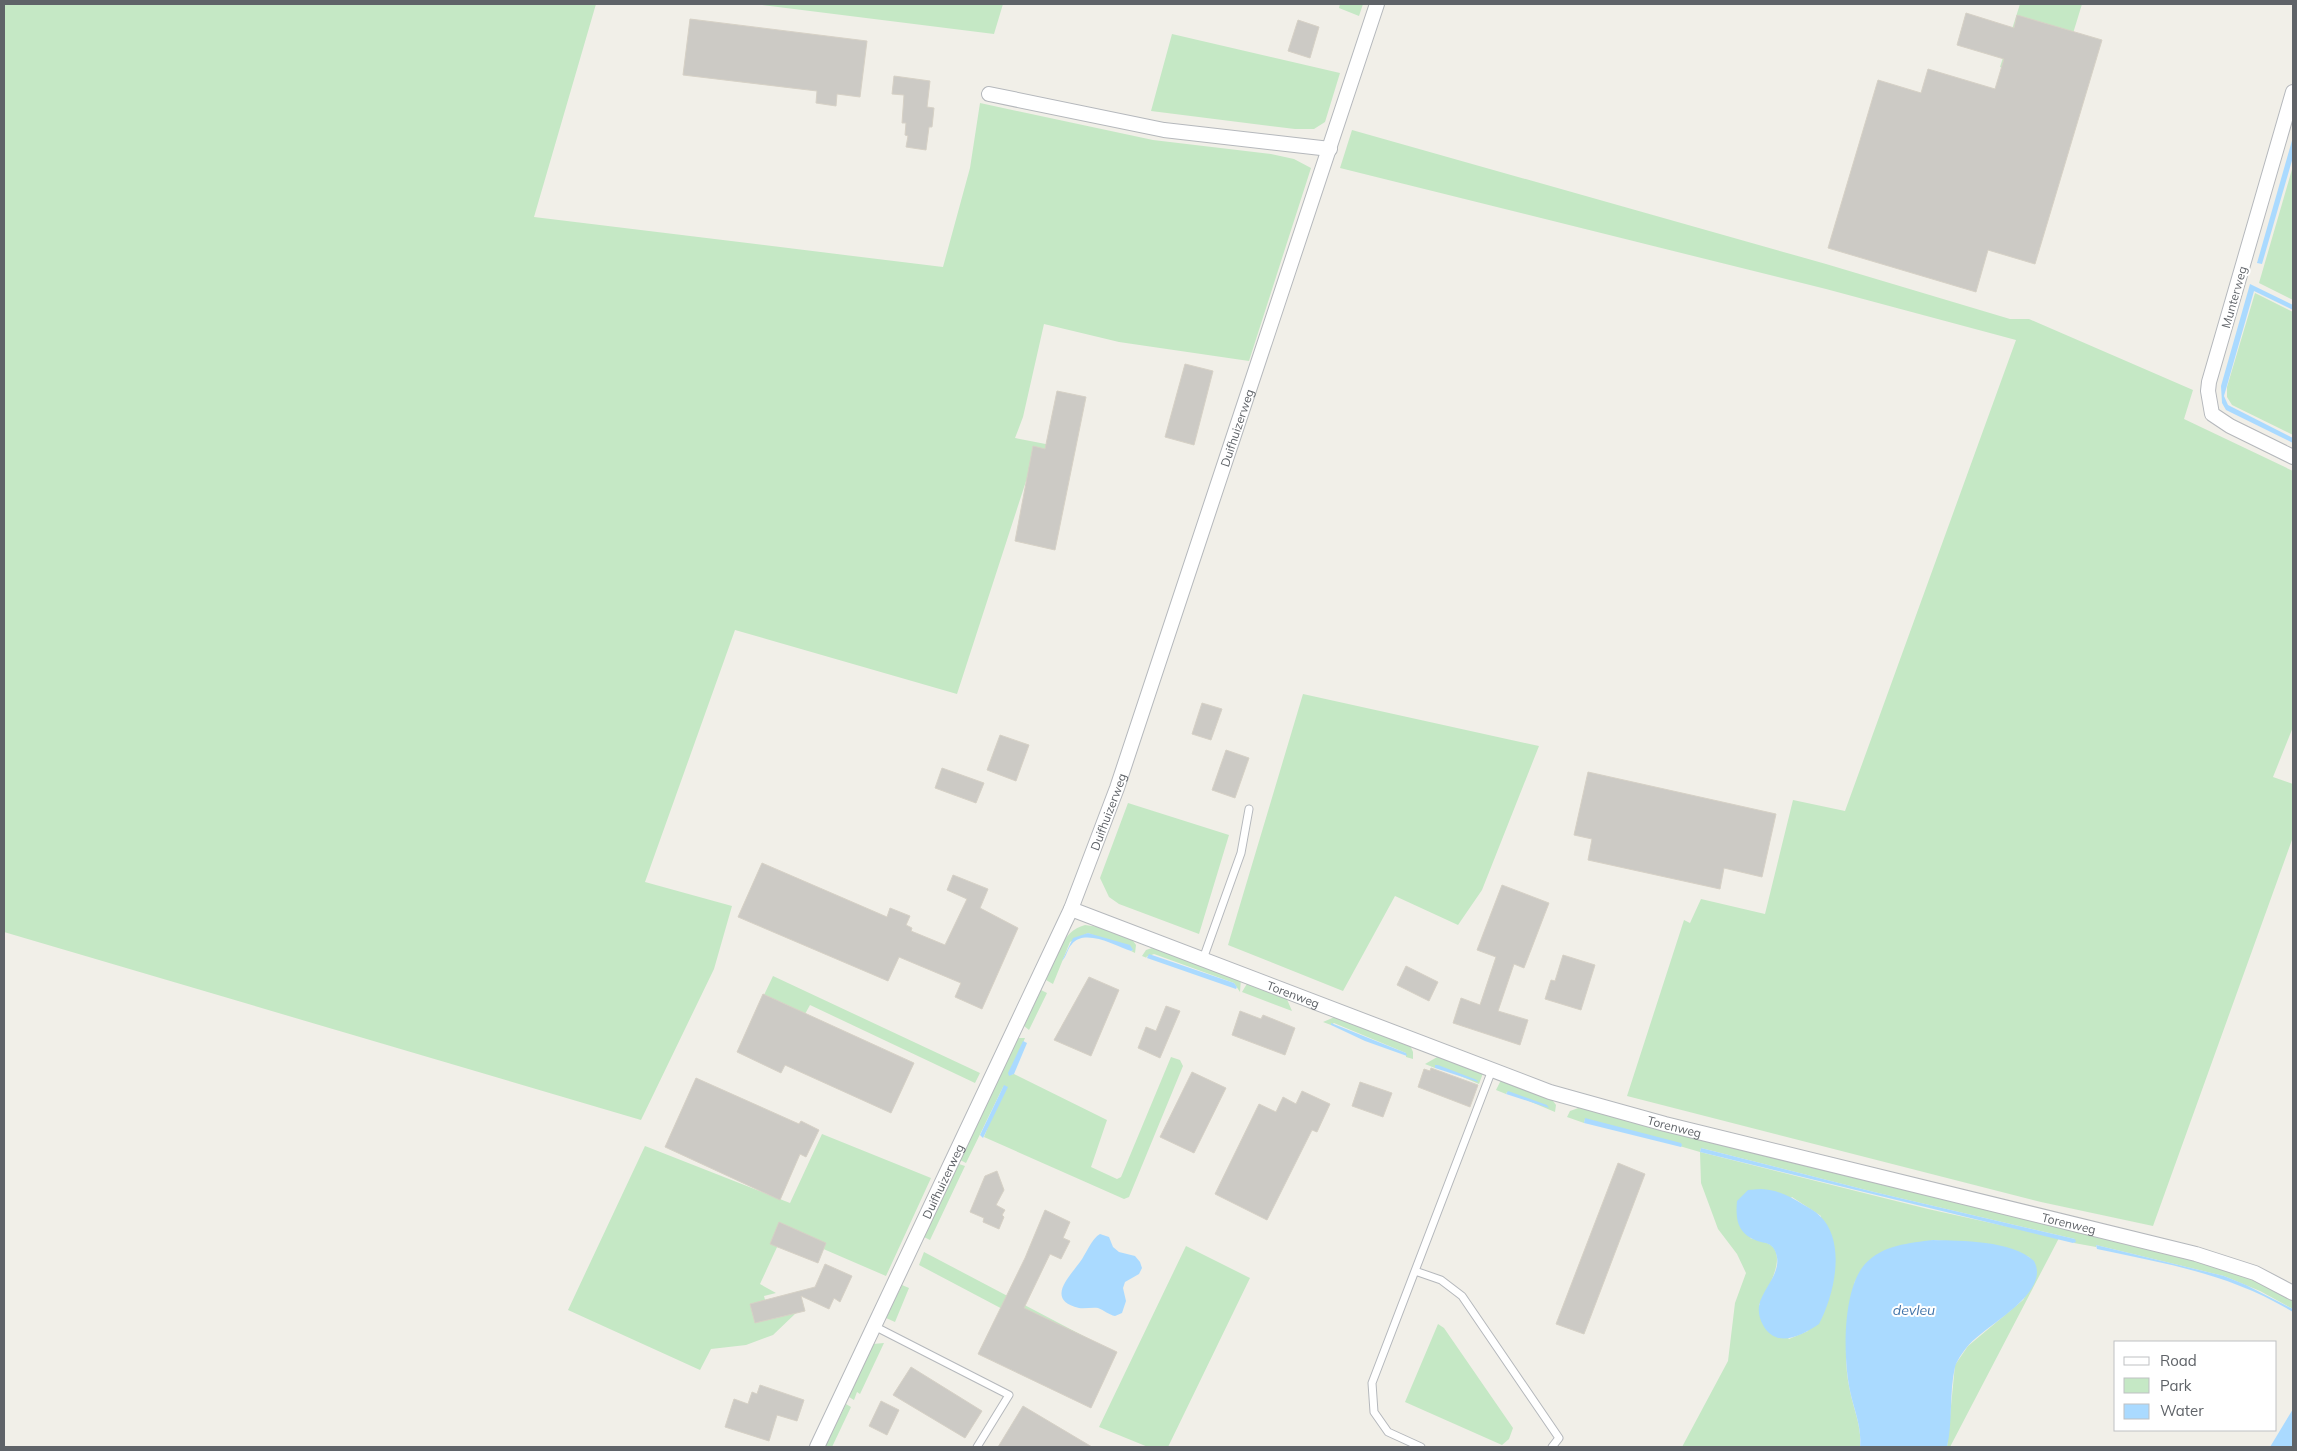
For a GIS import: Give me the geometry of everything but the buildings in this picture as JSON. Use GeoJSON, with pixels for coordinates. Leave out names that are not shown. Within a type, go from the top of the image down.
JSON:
{"type":"FeatureCollection","features":[{"type":"Feature","properties":{"kind":"street","name":"Duifhuizerweg"},"geometry":{"type":"LineString","coordinates":[[817,1447],[1071,909],[1117,788],[1377,4]]}},
{"type":"Feature","properties":{"kind":"street","name":"Munterweg"},"geometry":{"type":"LineString","coordinates":[[2293,92],[2208,391],[2212,414],[2230,426],[2293,457]]}},
{"type":"Feature","properties":{"kind":"street"},"geometry":{"type":"LineString","coordinates":[[989,94],[1164,130],[1330,149]]}},
{"type":"Feature","properties":{"kind":"street","name":"Torenweg"},"geometry":{"type":"LineString","coordinates":[[1071,909],[1550,1092],[1615,1111],[2196,1254],[2255,1273],[2293,1293]]}},
{"type":"Feature","properties":{"kind":"lane"},"geometry":{"type":"LineString","coordinates":[[1203,959],[1241,853],[1249,809]]}},
{"type":"Feature","properties":{"kind":"lane"},"geometry":{"type":"LineString","coordinates":[[1421,1447],[1388,1432],[1374,1412],[1372,1383],[1492,1070]]}},
{"type":"Feature","properties":{"kind":"lane"},"geometry":{"type":"LineString","coordinates":[[1415,1271],[1441,1280],[1462,1296],[1559,1438],[1552,1447]]}},
{"type":"Feature","properties":{"kind":"lane"},"geometry":{"type":"LineString","coordinates":[[874,1326],[1009,1395],[977,1447]]}},
{"type":"Feature","properties":{"kind":"green space"},"geometry":{"type":"Polygon","coordinates":[[[4,4],[596,4],[534,217],[943,267],[970,168],[980,103],[1153,140],[1271,154],[1294,159],[1311,168],[1249,361],[1119,342],[1044,324],[1023,417],[1015,438],[1061,447],[1028,475],[957,694],[735,630],[645,882],[732,906],[714,969],[641,1120],[4,932],[4,4]]]}},
{"type":"Feature","properties":{"kind":"green space"},"geometry":{"type":"Polygon","coordinates":[[[755,4],[1003,4],[994,34],[755,4]]]}},
{"type":"Feature","properties":{"kind":"green space"},"geometry":{"type":"Polygon","coordinates":[[[1340,4],[1363,4],[1359,16],[1339,8],[1340,4]]]}},
{"type":"Feature","properties":{"kind":"green space"},"geometry":{"type":"Polygon","coordinates":[[[2020,4],[2082,4],[2056,89],[2000,67],[2020,4]]]}},
{"type":"Feature","properties":{"kind":"green space"},"geometry":{"type":"Polygon","coordinates":[[[1172,34],[1340,73],[1325,122],[1314,129],[1295,129],[1151,111],[1172,34]]]}},
{"type":"Feature","properties":{"kind":"green space"},"geometry":{"type":"Polygon","coordinates":[[[1352,130],[1826,264],[2010,319],[2029,319],[2193,390],[2184,419],[2293,471],[2293,727],[2273,777],[2293,784],[2293,837],[2153,1226],[2041,1202],[1627,1096],[1684,920],[1690,923],[1701,899],[1765,914],[1793,800],[1845,811],[2016,340],[1826,289],[1340,168],[1352,130]]]}},
{"type":"Feature","properties":{"kind":"green space"},"geometry":{"type":"Polygon","coordinates":[[[2293,166],[2293,300],[2259,283],[2293,166]]]}},
{"type":"Feature","properties":{"kind":"green space"},"geometry":{"type":"Polygon","coordinates":[[[2255,293],[2293,312],[2293,435],[2232,405],[2227,397],[2227,387],[2255,293]]]}},
{"type":"Feature","properties":{"kind":"green space"},"geometry":{"type":"Polygon","coordinates":[[[1303,694],[1539,746],[1482,890],[1458,925],[1395,896],[1343,991],[1228,945],[1303,694]]]}},
{"type":"Feature","properties":{"kind":"green space"},"geometry":{"type":"Polygon","coordinates":[[[1128,803],[1229,835],[1199,934],[1119,904],[1109,897],[1100,878],[1128,803]]]}},
{"type":"Feature","properties":{"kind":"green space"},"geometry":{"type":"Polygon","coordinates":[[[1085,925],[1099,927],[1131,938],[1136,945],[1135,953],[1131,951],[1133,950],[1088,933],[1070,942],[1053,984],[1046,980],[1064,940],[1077,928],[1085,925]]]}},
{"type":"Feature","properties":{"kind":"green space"},"geometry":{"type":"Polygon","coordinates":[[[1159,948],[1241,979],[1240,992],[1234,983],[1154,954],[1147,958],[1142,956],[1146,950],[1159,948]]]}},
{"type":"Feature","properties":{"kind":"green space"},"geometry":{"type":"Polygon","coordinates":[[[773,976],[980,1073],[975,1083],[810,1005],[805,1014],[764,995],[773,976]]]}},
{"type":"Feature","properties":{"kind":"green space"},"geometry":{"type":"Polygon","coordinates":[[[1248,982],[1286,997],[1292,1011],[1242,992],[1248,982]]]}},
{"type":"Feature","properties":{"kind":"green space"},"geometry":{"type":"Polygon","coordinates":[[[1041,990],[1047,993],[1029,1030],[1024,1026],[1041,990]]]}},
{"type":"Feature","properties":{"kind":"green space"},"geometry":{"type":"Polygon","coordinates":[[[1337,1016],[1410,1045],[1413,1059],[1406,1057],[1406,1053],[1334,1023],[1331,1025],[1323,1022],[1337,1016]]]}},
{"type":"Feature","properties":{"kind":"green space"},"geometry":{"type":"Polygon","coordinates":[[[1018,1038],[1025,1038],[1009,1075],[1014,1074],[1107,1120],[1091,1167],[1117,1179],[1121,1177],[1171,1057],[1180,1060],[1183,1066],[1129,1197],[1124,1199],[984,1137],[1004,1085],[966,1163],[960,1160],[1018,1038]]]}},
{"type":"Feature","properties":{"kind":"green space"},"geometry":{"type":"Polygon","coordinates":[[[1439,1056],[1483,1073],[1479,1084],[1435,1065],[1435,1068],[1425,1064],[1439,1056]]]}},
{"type":"Feature","properties":{"kind":"green space"},"geometry":{"type":"Polygon","coordinates":[[[1501,1080],[1550,1097],[1556,1105],[1555,1112],[1507,1092],[1506,1094],[1496,1090],[1501,1080]]]}},
{"type":"Feature","properties":{"kind":"green space"},"geometry":{"type":"Polygon","coordinates":[[[1581,1107],[2215,1264],[2250,1277],[2293,1299],[2293,1309],[2260,1291],[2224,1276],[2096,1245],[2096,1247],[2074,1243],[2075,1239],[1874,1192],[1701,1148],[1700,1152],[1587,1119],[1585,1119],[1584,1123],[1567,1117],[1570,1111],[1581,1107]]]}},
{"type":"Feature","properties":{"kind":"green space"},"geometry":{"type":"Polygon","coordinates":[[[822,1134],[931,1178],[886,1276],[784,1232],[760,1284],[776,1293],[764,1296],[770,1319],[796,1313],[773,1335],[746,1345],[711,1349],[700,1370],[568,1310],[645,1146],[790,1203],[822,1134]]]}},
{"type":"Feature","properties":{"kind":"green space"},"geometry":{"type":"Polygon","coordinates":[[[1700,1152],[1928,1209],[2059,1238],[1950,1447],[1947,1447],[1955,1365],[1968,1346],[2023,1300],[2034,1281],[2036,1267],[2029,1257],[1998,1246],[1933,1240],[1855,1281],[1846,1336],[1846,1364],[1850,1391],[1859,1426],[1860,1447],[1682,1447],[1728,1361],[1735,1303],[1746,1273],[1737,1254],[1718,1229],[1701,1183],[1700,1152]],[[1792,1197],[1750,1238],[1767,1243],[1775,1249],[1777,1256],[1774,1274],[1759,1305],[1789,1339],[1808,1331],[1821,1216],[1792,1197]]]}},
{"type":"Feature","properties":{"kind":"green space"},"geometry":{"type":"Polygon","coordinates":[[[959,1164],[965,1166],[930,1240],[924,1237],[959,1164]]]}},
{"type":"Feature","properties":{"kind":"green space"},"geometry":{"type":"Polygon","coordinates":[[[1186,1246],[1250,1278],[1168,1447],[1148,1447],[1099,1427],[1186,1246]]]}},
{"type":"Feature","properties":{"kind":"green space"},"geometry":{"type":"Polygon","coordinates":[[[924,1252],[1112,1351],[1107,1364],[919,1265],[924,1252]]]}},
{"type":"Feature","properties":{"kind":"green space"},"geometry":{"type":"Polygon","coordinates":[[[902,1285],[909,1288],[895,1322],[886,1318],[902,1285]]]}},
{"type":"Feature","properties":{"kind":"green space"},"geometry":{"type":"Polygon","coordinates":[[[1438,1324],[1444,1328],[1513,1428],[1509,1439],[1502,1445],[1405,1402],[1438,1324]]]}},
{"type":"Feature","properties":{"kind":"green space"},"geometry":{"type":"Polygon","coordinates":[[[884,1343],[860,1394],[857,1392],[854,1400],[849,1397],[873,1344],[884,1343]]]}},
{"type":"Feature","properties":{"kind":"green space"},"geometry":{"type":"Polygon","coordinates":[[[846,1404],[851,1407],[832,1447],[825,1447],[846,1404]]]}},
{"type":"Feature","properties":{"kind":"water"},"geometry":{"type":"Polygon","coordinates":[[[2293,137],[2293,157],[2262,264],[2257,263],[2293,137]]]}},
{"type":"Feature","properties":{"kind":"water"},"geometry":{"type":"Polygon","coordinates":[[[2250,284],[2293,305],[2293,310],[2254,291],[2224,396],[2228,405],[2293,438],[2293,443],[2226,410],[2222,403],[2221,386],[2250,284]]]}},
{"type":"Feature","properties":{"kind":"water"},"geometry":{"type":"Polygon","coordinates":[[[1088,933],[1130,945],[1133,950],[1131,951],[1101,940],[1085,938],[1072,944],[1062,961],[1073,938],[1088,933]]]}},
{"type":"Feature","properties":{"kind":"water"},"geometry":{"type":"Polygon","coordinates":[[[1149,954],[1234,983],[1237,987],[1236,989],[1147,958],[1149,954]]]}},
{"type":"Feature","properties":{"kind":"water"},"geometry":{"type":"Polygon","coordinates":[[[1331,1023],[1406,1053],[1407,1056],[1365,1041],[1331,1025],[1331,1023]]]}},
{"type":"Feature","properties":{"kind":"water"},"geometry":{"type":"Polygon","coordinates":[[[1023,1041],[1027,1043],[1014,1074],[1009,1076],[1008,1073],[1023,1041]]]}},
{"type":"Feature","properties":{"kind":"water"},"geometry":{"type":"Polygon","coordinates":[[[1435,1065],[1477,1080],[1478,1082],[1435,1068],[1435,1065]]]}},
{"type":"Feature","properties":{"kind":"water"},"geometry":{"type":"Polygon","coordinates":[[[1004,1085],[1008,1087],[983,1138],[980,1135],[1004,1085]]]}},
{"type":"Feature","properties":{"kind":"water"},"geometry":{"type":"Polygon","coordinates":[[[1508,1091],[1547,1105],[1549,1108],[1506,1094],[1508,1091]]]}},
{"type":"Feature","properties":{"kind":"water"},"geometry":{"type":"Polygon","coordinates":[[[1585,1118],[1681,1143],[1682,1145],[1681,1147],[1584,1123],[1585,1118]]]}},
{"type":"Feature","properties":{"kind":"water"},"geometry":{"type":"Polygon","coordinates":[[[1701,1148],[1874,1192],[2075,1239],[2076,1242],[2073,1243],[1700,1152],[1701,1148]]]}},
{"type":"Feature","properties":{"kind":"water"},"geometry":{"type":"Polygon","coordinates":[[[1761,1189],[1784,1194],[1820,1216],[1828,1227],[1836,1254],[1833,1284],[1819,1324],[1804,1333],[1789,1338],[1775,1337],[1768,1332],[1759,1314],[1761,1299],[1772,1279],[1777,1264],[1774,1249],[1768,1244],[1748,1236],[1743,1232],[1738,1222],[1737,1201],[1748,1190],[1761,1189]]]}},
{"type":"Feature","properties":{"kind":"water"},"geometry":{"type":"Polygon","coordinates":[[[1100,1234],[1109,1237],[1113,1247],[1119,1252],[1135,1256],[1142,1268],[1139,1274],[1125,1282],[1123,1288],[1126,1301],[1122,1313],[1115,1316],[1098,1308],[1079,1308],[1069,1304],[1063,1300],[1061,1294],[1066,1281],[1100,1234]]]}},
{"type":"Feature","properties":{"kind":"water","name":"devleu"},"geometry":{"type":"Polygon","coordinates":[[[1933,1240],[1986,1243],[2013,1249],[2034,1261],[2037,1273],[2033,1285],[2025,1297],[1965,1349],[1957,1362],[1953,1377],[1947,1447],[1860,1447],[1859,1426],[1850,1391],[1846,1361],[1846,1325],[1852,1290],[1857,1276],[1865,1264],[1880,1253],[1897,1246],[1933,1240]]]}},
{"type":"Feature","properties":{"kind":"water"},"geometry":{"type":"Polygon","coordinates":[[[2096,1245],[2224,1276],[2293,1309],[2293,1312],[2246,1288],[2222,1279],[2097,1249],[2096,1245]]]}},
{"type":"Feature","properties":{"kind":"water"},"geometry":{"type":"Polygon","coordinates":[[[2293,1409],[2293,1447],[2270,1447],[2293,1409]]]}}]}
